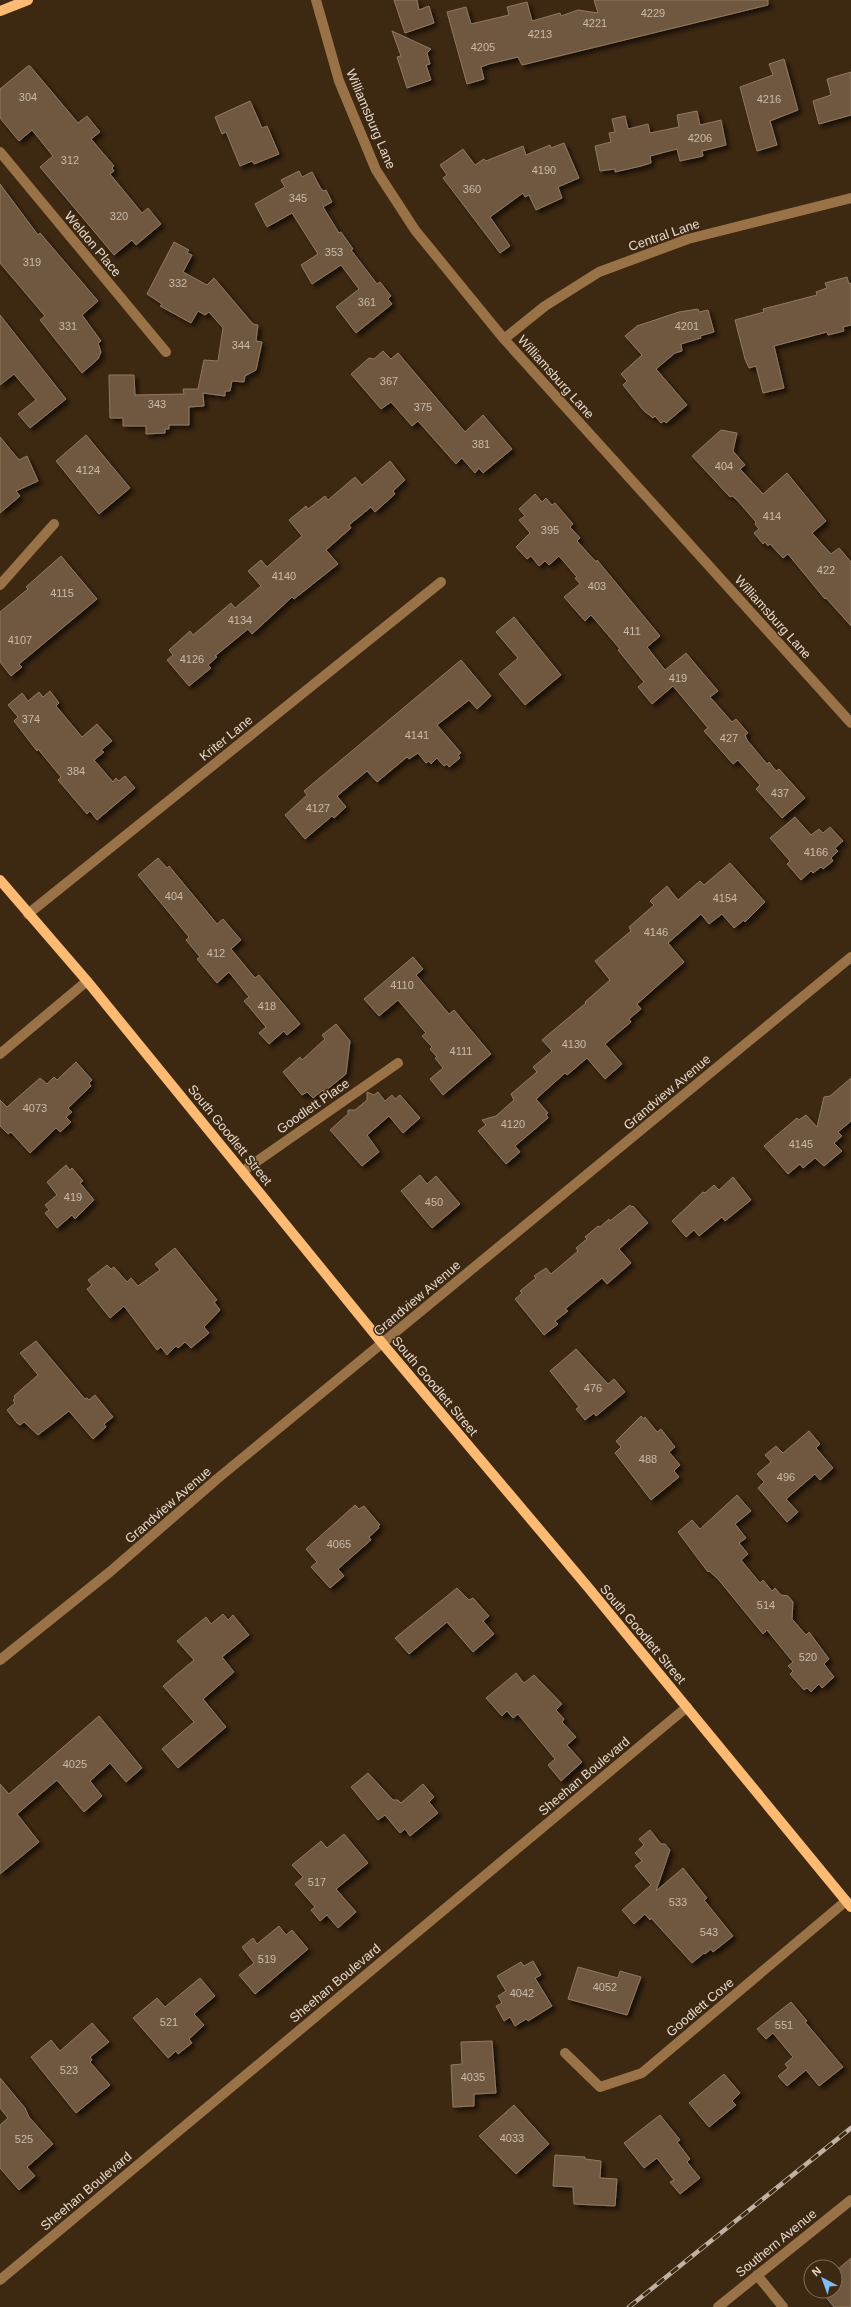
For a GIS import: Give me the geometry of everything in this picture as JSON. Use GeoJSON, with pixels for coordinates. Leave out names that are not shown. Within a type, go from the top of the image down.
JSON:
{"type":"FeatureCollection","features":[{"type":"Feature","properties":{"kind":"main road"},"geometry":{"type":"LineString","coordinates":[[0,11],[28,0]]}},
{"type":"Feature","properties":{"kind":"main road","name":"South Goodlett Street"},"geometry":{"type":"LineString","coordinates":[[0,880],[87,982],[243,1171],[382,1343],[687,1707],[848,1904]]}},
{"type":"Feature","properties":{"kind":"street","name":"Williamsburg Lane"},"geometry":{"type":"LineString","coordinates":[[316,0],[339,81],[376,170],[415,230],[504,339],[851,723]]}},
{"type":"Feature","properties":{"kind":"street","name":"Weldon Place"},"geometry":{"type":"LineString","coordinates":[[0,152],[166,352]]}},
{"type":"Feature","properties":{"kind":"street","name":"Central Lane"},"geometry":{"type":"LineString","coordinates":[[504,339],[545,306],[600,272],[688,239],[851,198]]}},
{"type":"Feature","properties":{"kind":"street"},"geometry":{"type":"LineString","coordinates":[[0,585],[54,524]]}},
{"type":"Feature","properties":{"kind":"street","name":"Kriter Lane"},"geometry":{"type":"LineString","coordinates":[[28,914],[441,582]]}},
{"type":"Feature","properties":{"kind":"street","name":"Grandview Avenue"},"geometry":{"type":"LineString","coordinates":[[0,1660],[106,1575],[185,1506],[851,956]]}},
{"type":"Feature","properties":{"kind":"street"},"geometry":{"type":"LineString","coordinates":[[0,1054],[87,982]]}},
{"type":"Feature","properties":{"kind":"street","name":"Goodlett Place"},"geometry":{"type":"LineString","coordinates":[[243,1171],[398,1063]]}},
{"type":"Feature","properties":{"kind":"street","name":"Sheehan Boulevard"},"geometry":{"type":"LineString","coordinates":[[0,2280],[687,1707]]}},
{"type":"Feature","properties":{"kind":"street","name":"Goodlett Cove"},"geometry":{"type":"LineString","coordinates":[[565,2053],[600,2087],[642,2073],[848,1904]]}},
{"type":"Feature","properties":{"kind":"street","name":"Southern Avenue"},"geometry":{"type":"LineString","coordinates":[[718,2307],[851,2200]]}},
{"type":"Feature","properties":{"kind":"street"},"geometry":{"type":"LineString","coordinates":[[757,2275],[783,2307]]}},
{"type":"Feature","properties":{"kind":"building"},"geometry":{"type":"Polygon","coordinates":[[[394,0],[417,0],[419,10],[429,6],[434,23],[405,33],[394,0]]]}},
{"type":"Feature","properties":{"kind":"building"},"geometry":{"type":"Polygon","coordinates":[[[594,0],[768,0],[768,5],[522,65],[518,57],[489,64],[481,67],[484,79],[467,84],[447,12],[466,7],[471,24],[509,15],[507,7],[527,2],[532,21],[560,13],[561,16],[578,10],[598,13],[594,0]]]}},
{"type":"Feature","properties":{"kind":"building"},"geometry":{"type":"Polygon","coordinates":[[[392,31],[431,49],[427,53],[430,64],[426,65],[431,80],[407,88],[397,57],[401,56],[392,31]]]}},
{"type":"Feature","properties":{"kind":"building"},"geometry":{"type":"Polygon","coordinates":[[[784,59],[798,110],[770,121],[777,145],[757,151],[740,87],[773,75],[769,64],[784,59]]]}},
{"type":"Feature","properties":{"kind":"building"},"geometry":{"type":"Polygon","coordinates":[[[28,66],[30,66],[78,123],[87,116],[100,132],[91,139],[114,166],[112,168],[114,171],[110,174],[142,213],[148,208],[161,224],[136,245],[132,240],[114,255],[40,167],[53,156],[32,130],[19,141],[0,118],[0,89],[28,66]]]}},
{"type":"Feature","properties":{"kind":"building"},"geometry":{"type":"Polygon","coordinates":[[[851,72],[851,115],[819,124],[813,101],[831,95],[827,79],[851,72]]]}},
{"type":"Feature","properties":{"kind":"building"},"geometry":{"type":"Polygon","coordinates":[[[250,101],[262,128],[267,126],[279,154],[254,164],[252,161],[240,166],[226,132],[222,134],[215,117],[250,101]]]}},
{"type":"Feature","properties":{"kind":"building"},"geometry":{"type":"Polygon","coordinates":[[[697,111],[700,125],[721,120],[726,145],[702,151],[703,156],[680,161],[677,149],[650,156],[651,163],[641,166],[615,172],[615,169],[600,171],[595,146],[611,142],[609,133],[615,132],[612,119],[625,116],[628,129],[648,124],[650,133],[679,127],[677,115],[697,111]]]}},
{"type":"Feature","properties":{"kind":"building"},"geometry":{"type":"Polygon","coordinates":[[[564,143],[579,178],[558,187],[562,198],[536,210],[529,195],[525,197],[523,193],[490,217],[510,246],[500,253],[443,178],[447,175],[440,165],[463,149],[475,165],[484,159],[486,161],[523,146],[526,155],[550,145],[551,148],[564,143]]]}},
{"type":"Feature","properties":{"kind":"building"},"geometry":{"type":"Polygon","coordinates":[[[299,171],[302,177],[312,172],[323,191],[326,190],[332,202],[323,207],[339,233],[341,232],[353,249],[351,250],[377,284],[380,282],[391,296],[388,299],[392,304],[356,333],[336,307],[359,289],[341,265],[312,284],[301,265],[318,254],[292,213],[267,227],[255,204],[285,187],[281,180],[299,171]]]}},
{"type":"Feature","properties":{"kind":"building"},"geometry":{"type":"Polygon","coordinates":[[[0,184],[38,235],[40,233],[98,301],[82,315],[101,341],[98,343],[101,352],[98,359],[82,373],[40,320],[45,316],[0,263],[0,184]]]}},
{"type":"Feature","properties":{"kind":"building"},"geometry":{"type":"Polygon","coordinates":[[[174,242],[189,250],[187,253],[192,255],[183,272],[207,285],[214,278],[253,324],[258,325],[256,341],[262,342],[256,370],[245,376],[244,382],[232,381],[230,391],[225,391],[225,396],[203,393],[204,406],[189,407],[189,425],[169,425],[169,429],[165,429],[165,433],[146,434],[146,426],[123,426],[123,418],[110,418],[109,375],[134,375],[135,395],[184,394],[183,389],[198,389],[204,360],[218,361],[223,328],[209,312],[205,315],[198,311],[191,323],[160,306],[162,304],[147,294],[174,242]]]}},
{"type":"Feature","properties":{"kind":"building"},"geometry":{"type":"Polygon","coordinates":[[[847,277],[849,284],[851,283],[851,325],[843,327],[844,331],[828,335],[827,332],[774,346],[784,388],[763,393],[756,366],[749,368],[745,359],[735,320],[764,312],[763,309],[817,295],[816,292],[827,288],[825,283],[847,277]]]}},
{"type":"Feature","properties":{"kind":"building"},"geometry":{"type":"Polygon","coordinates":[[[698,309],[699,312],[708,310],[714,332],[681,344],[682,351],[675,353],[656,369],[687,405],[666,423],[664,421],[661,423],[655,416],[653,418],[644,411],[623,385],[627,381],[621,374],[642,355],[625,336],[637,326],[679,312],[698,309]]]}},
{"type":"Feature","properties":{"kind":"building"},"geometry":{"type":"Polygon","coordinates":[[[0,315],[66,399],[30,428],[18,414],[36,400],[14,374],[0,385],[0,315]]]}},
{"type":"Feature","properties":{"kind":"building"},"geometry":{"type":"Polygon","coordinates":[[[383,351],[391,359],[398,353],[465,432],[483,415],[512,449],[483,473],[479,468],[475,473],[462,458],[456,464],[418,421],[412,426],[391,402],[381,409],[351,374],[369,358],[374,359],[383,351]]]}},
{"type":"Feature","properties":{"kind":"building"},"geometry":{"type":"Polygon","coordinates":[[[721,430],[737,433],[733,451],[745,465],[740,469],[763,494],[787,473],[826,521],[812,533],[831,554],[839,548],[851,562],[851,626],[826,598],[825,599],[788,554],[783,558],[770,544],[768,546],[765,542],[763,544],[754,533],[759,529],[755,524],[756,522],[737,500],[732,496],[730,497],[692,456],[721,430]]]}},
{"type":"Feature","properties":{"kind":"building"},"geometry":{"type":"Polygon","coordinates":[[[86,435],[130,488],[99,514],[56,461],[86,435]]]}},
{"type":"Feature","properties":{"kind":"building"},"geometry":{"type":"Polygon","coordinates":[[[0,437],[19,460],[27,456],[38,481],[16,491],[20,496],[0,513],[0,437]]]}},
{"type":"Feature","properties":{"kind":"building"},"geometry":{"type":"Polygon","coordinates":[[[390,461],[405,480],[393,491],[395,494],[375,512],[371,507],[349,525],[351,528],[326,550],[338,564],[294,599],[292,597],[252,634],[248,629],[215,656],[217,657],[208,665],[211,668],[189,686],[167,660],[173,655],[169,650],[190,631],[193,635],[231,603],[235,608],[261,586],[248,571],[261,560],[267,567],[302,536],[289,520],[306,506],[308,509],[325,496],[328,500],[355,477],[362,485],[390,461]]]}},
{"type":"Feature","properties":{"kind":"building"},"geometry":{"type":"Polygon","coordinates":[[[535,494],[542,502],[546,498],[552,505],[555,503],[573,524],[570,527],[580,538],[577,541],[596,562],[597,560],[660,636],[647,647],[665,670],[686,653],[718,691],[710,697],[732,722],[736,719],[748,733],[745,735],[747,740],[767,764],[769,762],[776,771],[779,769],[805,798],[782,818],[756,789],[760,785],[738,760],[733,764],[704,731],[708,728],[673,686],[652,704],[638,687],[644,682],[618,650],[620,649],[591,615],[585,621],[564,597],[580,584],[575,578],[577,577],[559,556],[549,565],[545,561],[539,566],[531,556],[527,559],[516,547],[530,533],[519,520],[525,516],[519,509],[535,494]]]}},
{"type":"Feature","properties":{"kind":"building"},"geometry":{"type":"Polygon","coordinates":[[[61,556],[97,599],[19,664],[22,667],[11,676],[0,662],[0,612],[28,589],[26,587],[61,556]]]}},
{"type":"Feature","properties":{"kind":"building"},"geometry":{"type":"Polygon","coordinates":[[[514,617],[561,675],[525,705],[499,674],[518,658],[496,632],[514,617]]]}},
{"type":"Feature","properties":{"kind":"building"},"geometry":{"type":"Polygon","coordinates":[[[461,660],[491,696],[477,709],[469,700],[437,725],[461,753],[458,755],[460,758],[449,767],[447,764],[444,766],[437,758],[431,764],[429,761],[426,763],[418,753],[409,759],[407,757],[377,782],[367,771],[337,796],[346,807],[334,818],[332,816],[305,839],[285,815],[307,795],[304,791],[461,660]]]}},
{"type":"Feature","properties":{"kind":"building"},"geometry":{"type":"Polygon","coordinates":[[[50,691],[59,703],[56,706],[82,737],[97,724],[112,741],[101,750],[104,752],[94,760],[113,782],[116,778],[119,781],[125,776],[135,788],[97,820],[90,811],[87,814],[58,780],[61,777],[38,749],[37,751],[14,721],[18,717],[8,705],[22,693],[28,701],[39,692],[43,697],[50,691]]]}},
{"type":"Feature","properties":{"kind":"building"},"geometry":{"type":"Polygon","coordinates":[[[795,817],[811,835],[819,829],[823,833],[830,827],[843,841],[835,848],[838,851],[831,858],[833,861],[823,869],[821,867],[813,873],[811,871],[801,880],[787,864],[790,861],[770,838],[795,817]]]}},
{"type":"Feature","properties":{"kind":"building"},"geometry":{"type":"Polygon","coordinates":[[[158,858],[167,868],[169,866],[217,924],[223,919],[241,940],[231,949],[255,978],[259,975],[300,1024],[287,1035],[284,1031],[269,1044],[259,1033],[266,1027],[244,1001],[249,997],[229,972],[217,983],[197,959],[200,957],[186,940],[189,937],[138,875],[158,858]]]}},
{"type":"Feature","properties":{"kind":"building"},"geometry":{"type":"Polygon","coordinates":[[[730,863],[765,902],[745,922],[744,920],[734,928],[722,914],[709,924],[701,914],[668,943],[684,962],[637,1004],[641,1009],[629,1019],[631,1022],[605,1044],[622,1064],[605,1079],[587,1058],[567,1075],[565,1073],[536,1099],[548,1113],[546,1114],[548,1118],[515,1146],[520,1152],[506,1164],[478,1131],[486,1125],[482,1120],[496,1116],[514,1100],[511,1094],[537,1072],[533,1067],[552,1051],[542,1040],[586,1003],[585,1002],[610,980],[595,961],[631,931],[629,927],[654,905],[650,901],[667,886],[678,900],[700,881],[704,885],[730,863]]]}},
{"type":"Feature","properties":{"kind":"building"},"geometry":{"type":"Polygon","coordinates":[[[413,957],[423,969],[416,975],[449,1014],[454,1010],[491,1054],[443,1095],[430,1079],[443,1068],[435,1058],[437,1057],[430,1049],[432,1047],[422,1036],[426,1033],[398,1000],[379,1016],[364,999],[413,957]]]}},
{"type":"Feature","properties":{"kind":"building"},"geometry":{"type":"Polygon","coordinates":[[[336,1024],[350,1041],[346,1074],[324,1092],[323,1090],[313,1098],[307,1092],[302,1095],[283,1072],[300,1057],[302,1060],[325,1039],[322,1035],[336,1024]]]}},
{"type":"Feature","properties":{"kind":"building"},"geometry":{"type":"Polygon","coordinates":[[[76,1062],[92,1080],[89,1083],[91,1086],[68,1108],[72,1112],[66,1117],[71,1122],[60,1132],[56,1128],[30,1153],[11,1132],[8,1134],[0,1126],[0,1100],[7,1107],[40,1078],[47,1084],[54,1077],[57,1080],[76,1062]]]}},
{"type":"Feature","properties":{"kind":"building"},"geometry":{"type":"Polygon","coordinates":[[[851,1078],[851,1121],[838,1132],[842,1136],[834,1143],[842,1151],[824,1166],[815,1158],[803,1168],[800,1164],[788,1174],[764,1146],[797,1118],[799,1120],[806,1115],[817,1127],[824,1097],[830,1096],[851,1078]]]}},
{"type":"Feature","properties":{"kind":"building"},"geometry":{"type":"Polygon","coordinates":[[[367,1092],[374,1095],[378,1092],[385,1101],[392,1095],[395,1099],[400,1095],[420,1118],[403,1133],[389,1116],[367,1135],[379,1152],[362,1166],[330,1130],[348,1114],[348,1110],[355,1110],[367,1100],[367,1092]]]}},
{"type":"Feature","properties":{"kind":"building"},"geometry":{"type":"Polygon","coordinates":[[[66,1165],[70,1170],[72,1168],[83,1181],[80,1183],[94,1200],[75,1219],[72,1215],[57,1228],[45,1213],[49,1210],[45,1205],[57,1195],[47,1182],[66,1165]]]}},
{"type":"Feature","properties":{"kind":"building"},"geometry":{"type":"Polygon","coordinates":[[[420,1175],[427,1184],[436,1176],[460,1204],[432,1228],[401,1191],[420,1175]]]}},
{"type":"Feature","properties":{"kind":"building"},"geometry":{"type":"Polygon","coordinates":[[[733,1177],[751,1200],[725,1221],[722,1217],[699,1236],[694,1230],[686,1237],[672,1221],[703,1192],[705,1193],[714,1185],[719,1190],[733,1177]]]}},
{"type":"Feature","properties":{"kind":"building"},"geometry":{"type":"Polygon","coordinates":[[[630,1205],[632,1207],[633,1206],[648,1223],[619,1249],[631,1263],[607,1284],[602,1278],[565,1309],[568,1311],[555,1321],[558,1324],[544,1335],[515,1299],[522,1293],[520,1291],[536,1278],[534,1276],[546,1268],[551,1274],[578,1251],[576,1248],[587,1239],[585,1237],[598,1226],[600,1227],[609,1219],[610,1221],[630,1205]]]}},
{"type":"Feature","properties":{"kind":"building"},"geometry":{"type":"Polygon","coordinates":[[[175,1248],[217,1300],[214,1302],[220,1310],[204,1327],[209,1333],[191,1348],[185,1342],[178,1348],[176,1346],[167,1355],[161,1347],[157,1350],[124,1306],[110,1318],[87,1289],[92,1285],[88,1280],[107,1265],[111,1269],[114,1267],[127,1282],[131,1278],[138,1286],[160,1270],[155,1264],[175,1248]]]}},
{"type":"Feature","properties":{"kind":"building"},"geometry":{"type":"Polygon","coordinates":[[[36,1341],[85,1399],[87,1398],[89,1400],[95,1395],[113,1417],[104,1424],[106,1427],[93,1439],[69,1411],[38,1435],[24,1422],[20,1425],[17,1423],[7,1410],[15,1403],[13,1400],[15,1398],[14,1396],[38,1375],[20,1353],[36,1341]]]}},
{"type":"Feature","properties":{"kind":"building"},"geometry":{"type":"Polygon","coordinates":[[[576,1349],[608,1384],[614,1379],[625,1392],[596,1416],[594,1413],[585,1420],[576,1409],[579,1407],[550,1371],[576,1349]]]}},
{"type":"Feature","properties":{"kind":"building"},"geometry":{"type":"Polygon","coordinates":[[[641,1416],[644,1419],[645,1417],[657,1432],[661,1429],[675,1447],[669,1452],[680,1465],[674,1471],[679,1477],[651,1500],[615,1453],[621,1447],[616,1441],[641,1416]]]}},
{"type":"Feature","properties":{"kind":"building"},"geometry":{"type":"Polygon","coordinates":[[[809,1431],[820,1444],[816,1448],[833,1468],[820,1480],[815,1474],[786,1499],[798,1512],[787,1522],[758,1488],[764,1482],[757,1474],[771,1462],[765,1455],[776,1446],[783,1453],[809,1431]]]}},
{"type":"Feature","properties":{"kind":"building"},"geometry":{"type":"Polygon","coordinates":[[[737,1495],[751,1511],[735,1524],[746,1538],[739,1543],[748,1554],[741,1560],[760,1583],[763,1580],[772,1591],[775,1588],[781,1595],[788,1596],[793,1602],[792,1619],[806,1635],[809,1632],[829,1659],[824,1664],[834,1677],[822,1688],[819,1684],[811,1692],[807,1688],[804,1690],[790,1674],[793,1671],[788,1666],[793,1662],[767,1630],[763,1634],[718,1579],[709,1571],[708,1572],[678,1532],[692,1520],[700,1529],[737,1495]]]}},
{"type":"Feature","properties":{"kind":"building"},"geometry":{"type":"Polygon","coordinates":[[[355,1505],[359,1509],[364,1506],[380,1525],[378,1526],[379,1528],[369,1537],[371,1540],[338,1569],[344,1576],[330,1588],[311,1567],[317,1562],[306,1549],[355,1505]]]}},
{"type":"Feature","properties":{"kind":"building"},"geometry":{"type":"Polygon","coordinates":[[[457,1588],[469,1600],[473,1598],[489,1616],[483,1621],[494,1634],[473,1652],[447,1622],[409,1654],[395,1638],[457,1588]]]}},
{"type":"Feature","properties":{"kind":"building"},"geometry":{"type":"Polygon","coordinates":[[[223,1614],[228,1620],[233,1615],[249,1635],[222,1657],[234,1672],[203,1699],[226,1727],[178,1768],[162,1749],[194,1722],[163,1686],[194,1660],[177,1641],[206,1617],[211,1624],[223,1614]]]}},
{"type":"Feature","properties":{"kind":"building"},"geometry":{"type":"Polygon","coordinates":[[[516,1673],[524,1683],[534,1675],[562,1704],[556,1710],[564,1719],[562,1722],[576,1737],[567,1745],[582,1762],[561,1781],[548,1765],[555,1759],[518,1714],[513,1718],[507,1711],[502,1716],[486,1698],[516,1673]]]}},
{"type":"Feature","properties":{"kind":"building"},"geometry":{"type":"Polygon","coordinates":[[[99,1716],[142,1768],[126,1782],[110,1763],[90,1781],[102,1796],[84,1812],[57,1780],[17,1814],[39,1842],[0,1874],[0,1784],[9,1794],[99,1716]]]}},
{"type":"Feature","properties":{"kind":"building"},"geometry":{"type":"Polygon","coordinates":[[[368,1773],[393,1800],[398,1800],[401,1803],[423,1784],[434,1797],[429,1802],[438,1813],[410,1836],[405,1829],[400,1833],[385,1815],[378,1820],[351,1787],[368,1773]]]}},
{"type":"Feature","properties":{"kind":"building"},"geometry":{"type":"Polygon","coordinates":[[[650,1830],[661,1844],[665,1844],[670,1850],[656,1891],[683,1868],[707,1898],[704,1900],[733,1936],[713,1952],[711,1949],[692,1963],[651,1918],[650,1920],[645,1914],[634,1924],[622,1910],[651,1885],[635,1866],[642,1861],[635,1853],[644,1845],[639,1839],[650,1830]]]}},
{"type":"Feature","properties":{"kind":"building"},"geometry":{"type":"Polygon","coordinates":[[[344,1834],[368,1863],[336,1889],[356,1912],[338,1928],[327,1915],[320,1921],[311,1910],[315,1907],[295,1884],[303,1877],[292,1865],[321,1841],[327,1848],[344,1834]]]}},
{"type":"Feature","properties":{"kind":"building"},"geometry":{"type":"Polygon","coordinates":[[[279,1926],[286,1935],[292,1930],[308,1949],[255,1994],[239,1975],[254,1963],[242,1947],[253,1938],[257,1944],[279,1926]]]}},
{"type":"Feature","properties":{"kind":"building"},"geometry":{"type":"Polygon","coordinates":[[[533,1961],[541,1975],[535,1978],[552,2006],[528,2021],[526,2019],[515,2026],[510,2017],[504,2021],[496,2006],[502,2003],[498,1996],[506,1991],[497,1976],[521,1962],[524,1966],[533,1961]]]}},
{"type":"Feature","properties":{"kind":"building"},"geometry":{"type":"Polygon","coordinates":[[[578,1967],[618,1978],[620,1971],[641,1977],[627,2015],[568,1999],[578,1967]]]}},
{"type":"Feature","properties":{"kind":"building"},"geometry":{"type":"Polygon","coordinates":[[[200,1978],[215,1996],[194,2014],[204,2025],[189,2039],[192,2043],[178,2054],[176,2051],[168,2058],[133,2018],[157,1998],[165,2007],[200,1978]]]}},
{"type":"Feature","properties":{"kind":"building"},"geometry":{"type":"Polygon","coordinates":[[[791,2002],[807,2021],[805,2022],[843,2067],[819,2086],[806,2070],[787,2086],[778,2076],[788,2068],[785,2064],[793,2057],[773,2033],[766,2039],[757,2029],[791,2002]]]}},
{"type":"Feature","properties":{"kind":"building"},"geometry":{"type":"Polygon","coordinates":[[[92,2023],[109,2042],[90,2057],[92,2060],[90,2062],[110,2085],[76,2113],[31,2057],[51,2040],[60,2051],[92,2023]]]}},
{"type":"Feature","properties":{"kind":"building"},"geometry":{"type":"Polygon","coordinates":[[[492,2041],[496,2093],[474,2094],[474,2106],[453,2107],[451,2065],[462,2064],[461,2042],[492,2041]]]}},
{"type":"Feature","properties":{"kind":"building"},"geometry":{"type":"Polygon","coordinates":[[[724,2074],[740,2093],[732,2101],[736,2105],[709,2127],[689,2103],[724,2074]]]}},
{"type":"Feature","properties":{"kind":"building"},"geometry":{"type":"Polygon","coordinates":[[[0,2078],[25,2108],[29,2117],[53,2144],[27,2167],[35,2176],[19,2190],[0,2168],[0,2125],[8,2118],[0,2108],[0,2078]]]}},
{"type":"Feature","properties":{"kind":"building"},"geometry":{"type":"Polygon","coordinates":[[[514,2105],[549,2144],[516,2174],[479,2136],[514,2105]]]}},
{"type":"Feature","properties":{"kind":"building"},"geometry":{"type":"Polygon","coordinates":[[[660,2115],[680,2140],[677,2142],[690,2159],[687,2162],[700,2178],[680,2194],[670,2182],[674,2180],[657,2158],[644,2168],[624,2143],[660,2115]]]}},
{"type":"Feature","properties":{"kind":"building"},"geometry":{"type":"Polygon","coordinates":[[[555,2155],[585,2157],[585,2159],[601,2161],[600,2178],[617,2179],[615,2206],[574,2204],[573,2187],[553,2186],[555,2155]]]}},
{"type":"Feature","properties":{"kind":"building"},"geometry":{"type":"Polygon","coordinates":[[[851,2258],[851,2307],[834,2307],[828,2299],[843,2299],[843,2265],[851,2258]]]}},
{"type":"Feature","properties":{"kind":"railway"},"geometry":{"type":"LineString","coordinates":[[629,2307],[851,2128]]}}]}
